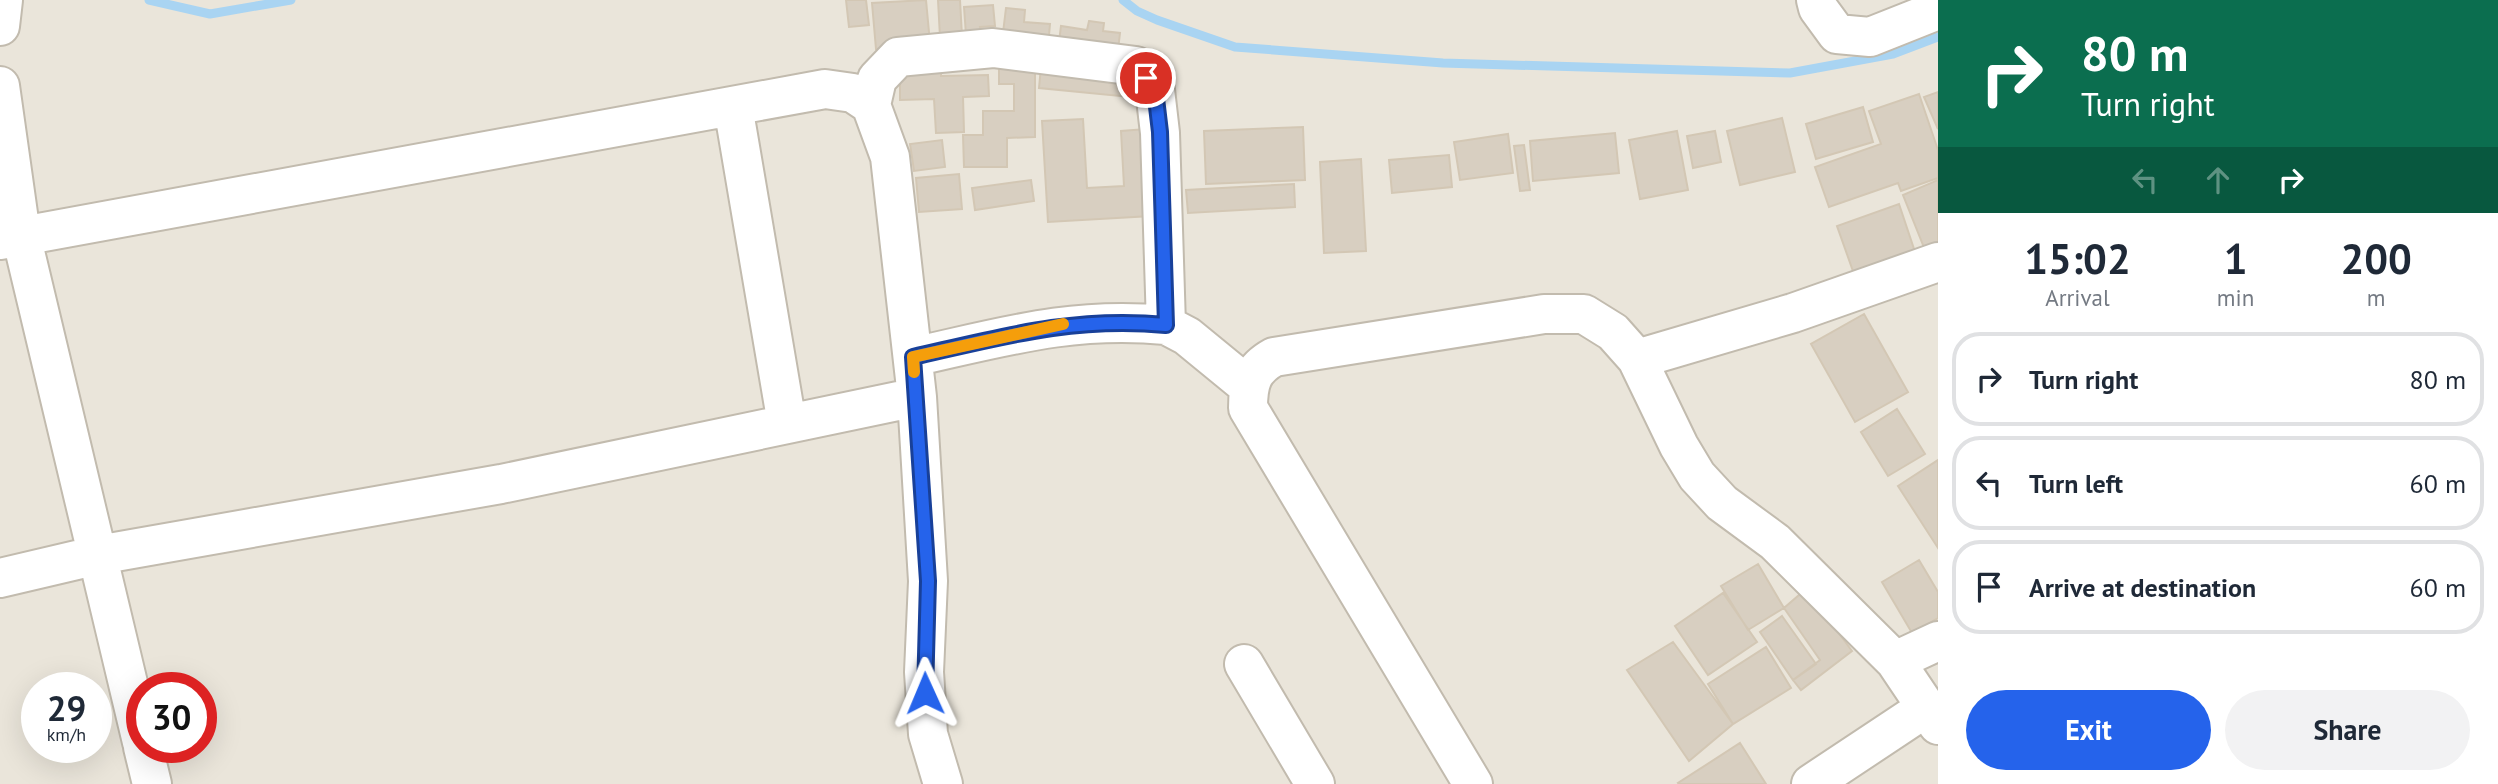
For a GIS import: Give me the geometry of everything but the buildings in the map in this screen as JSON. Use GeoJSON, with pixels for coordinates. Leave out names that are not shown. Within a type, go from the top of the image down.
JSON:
{"type":"FeatureCollection","features":[{"type":"Feature","properties":{"kind":"street"},"geometry":{"type":"LineString","coordinates":[[1816,0],[1818,8],[1837,34],[1870,37],[1938,10]]}},
{"type":"Feature","properties":{"kind":"street"},"geometry":{"type":"LineString","coordinates":[[943,784],[927,722],[924,673],[928,581],[917,397],[890,157],[871,105],[877,79],[898,57],[993,48],[1136,66],[1155,90],[1160,132],[1166,325]]}},
{"type":"Feature","properties":{"kind":"street"},"geometry":{"type":"LineString","coordinates":[[0,86],[11,237],[98,555],[126,674]]}},
{"type":"Feature","properties":{"kind":"street"},"geometry":{"type":"LineString","coordinates":[[11,237],[825,89],[853,93],[871,105]]}},
{"type":"Feature","properties":{"kind":"street"},"geometry":{"type":"LineString","coordinates":[[733,106],[787,424]]}},
{"type":"Feature","properties":{"kind":"street"},"geometry":{"type":"LineString","coordinates":[[1637,359],[1793,313],[1938,262]]}},
{"type":"Feature","properties":{"kind":"street"},"geometry":{"type":"LineString","coordinates":[[1473,784],[1248,408],[1248,386],[1259,365],[1275,357],[1544,314],[1584,314],[1613,332],[1637,359],[1679,446],[1697,476],[1722,503],[1775,542],[1895,661],[1932,716],[1811,784]]}},
{"type":"Feature","properties":{"kind":"street"},"geometry":{"type":"LineString","coordinates":[[913,357],[1055,325],[1114,321],[1166,325],[1187,336],[1248,386]]}},
{"type":"Feature","properties":{"kind":"street"},"geometry":{"type":"LineString","coordinates":[[0,578],[98,555],[501,484],[917,397]]}},
{"type":"Feature","properties":{"kind":"street"},"geometry":{"type":"LineString","coordinates":[[1895,661],[1938,641]]}},
{"type":"Feature","properties":{"kind":"street"},"geometry":{"type":"LineString","coordinates":[[1244,664],[1315,784]]}},
{"type":"Feature","properties":{"kind":"street"},"geometry":{"type":"LineString","coordinates":[[147,763],[152,784]]}},
{"type":"Feature","properties":{"kind":"shaded area"},"geometry":{"type":"Polygon","coordinates":[[[0,0],[1938,0],[1938,784],[0,784],[0,0]]]}},
{"type":"Feature","properties":{"kind":"waterway"},"geometry":{"type":"LineString","coordinates":[[149,0],[210,14],[291,0]]}},
{"type":"Feature","properties":{"kind":"waterway"},"geometry":{"type":"LineString","coordinates":[[1123,0],[1137,11],[1157,20],[1235,47],[1443,63],[1790,73],[1893,54],[1938,37]]}},
{"type":"Feature","properties":{"kind":"slow traffic"},"geometry":{"type":"LineString","coordinates":[[914,372],[913,357],[1063,324]]}},
{"type":"Feature","properties":{"kind":"route"},"geometry":{"type":"LineString","coordinates":[[925,693],[928,581],[913,357],[1055,325],[1093,321],[1166,325],[1160,132],[1155,90],[1146,78]]}}]}
